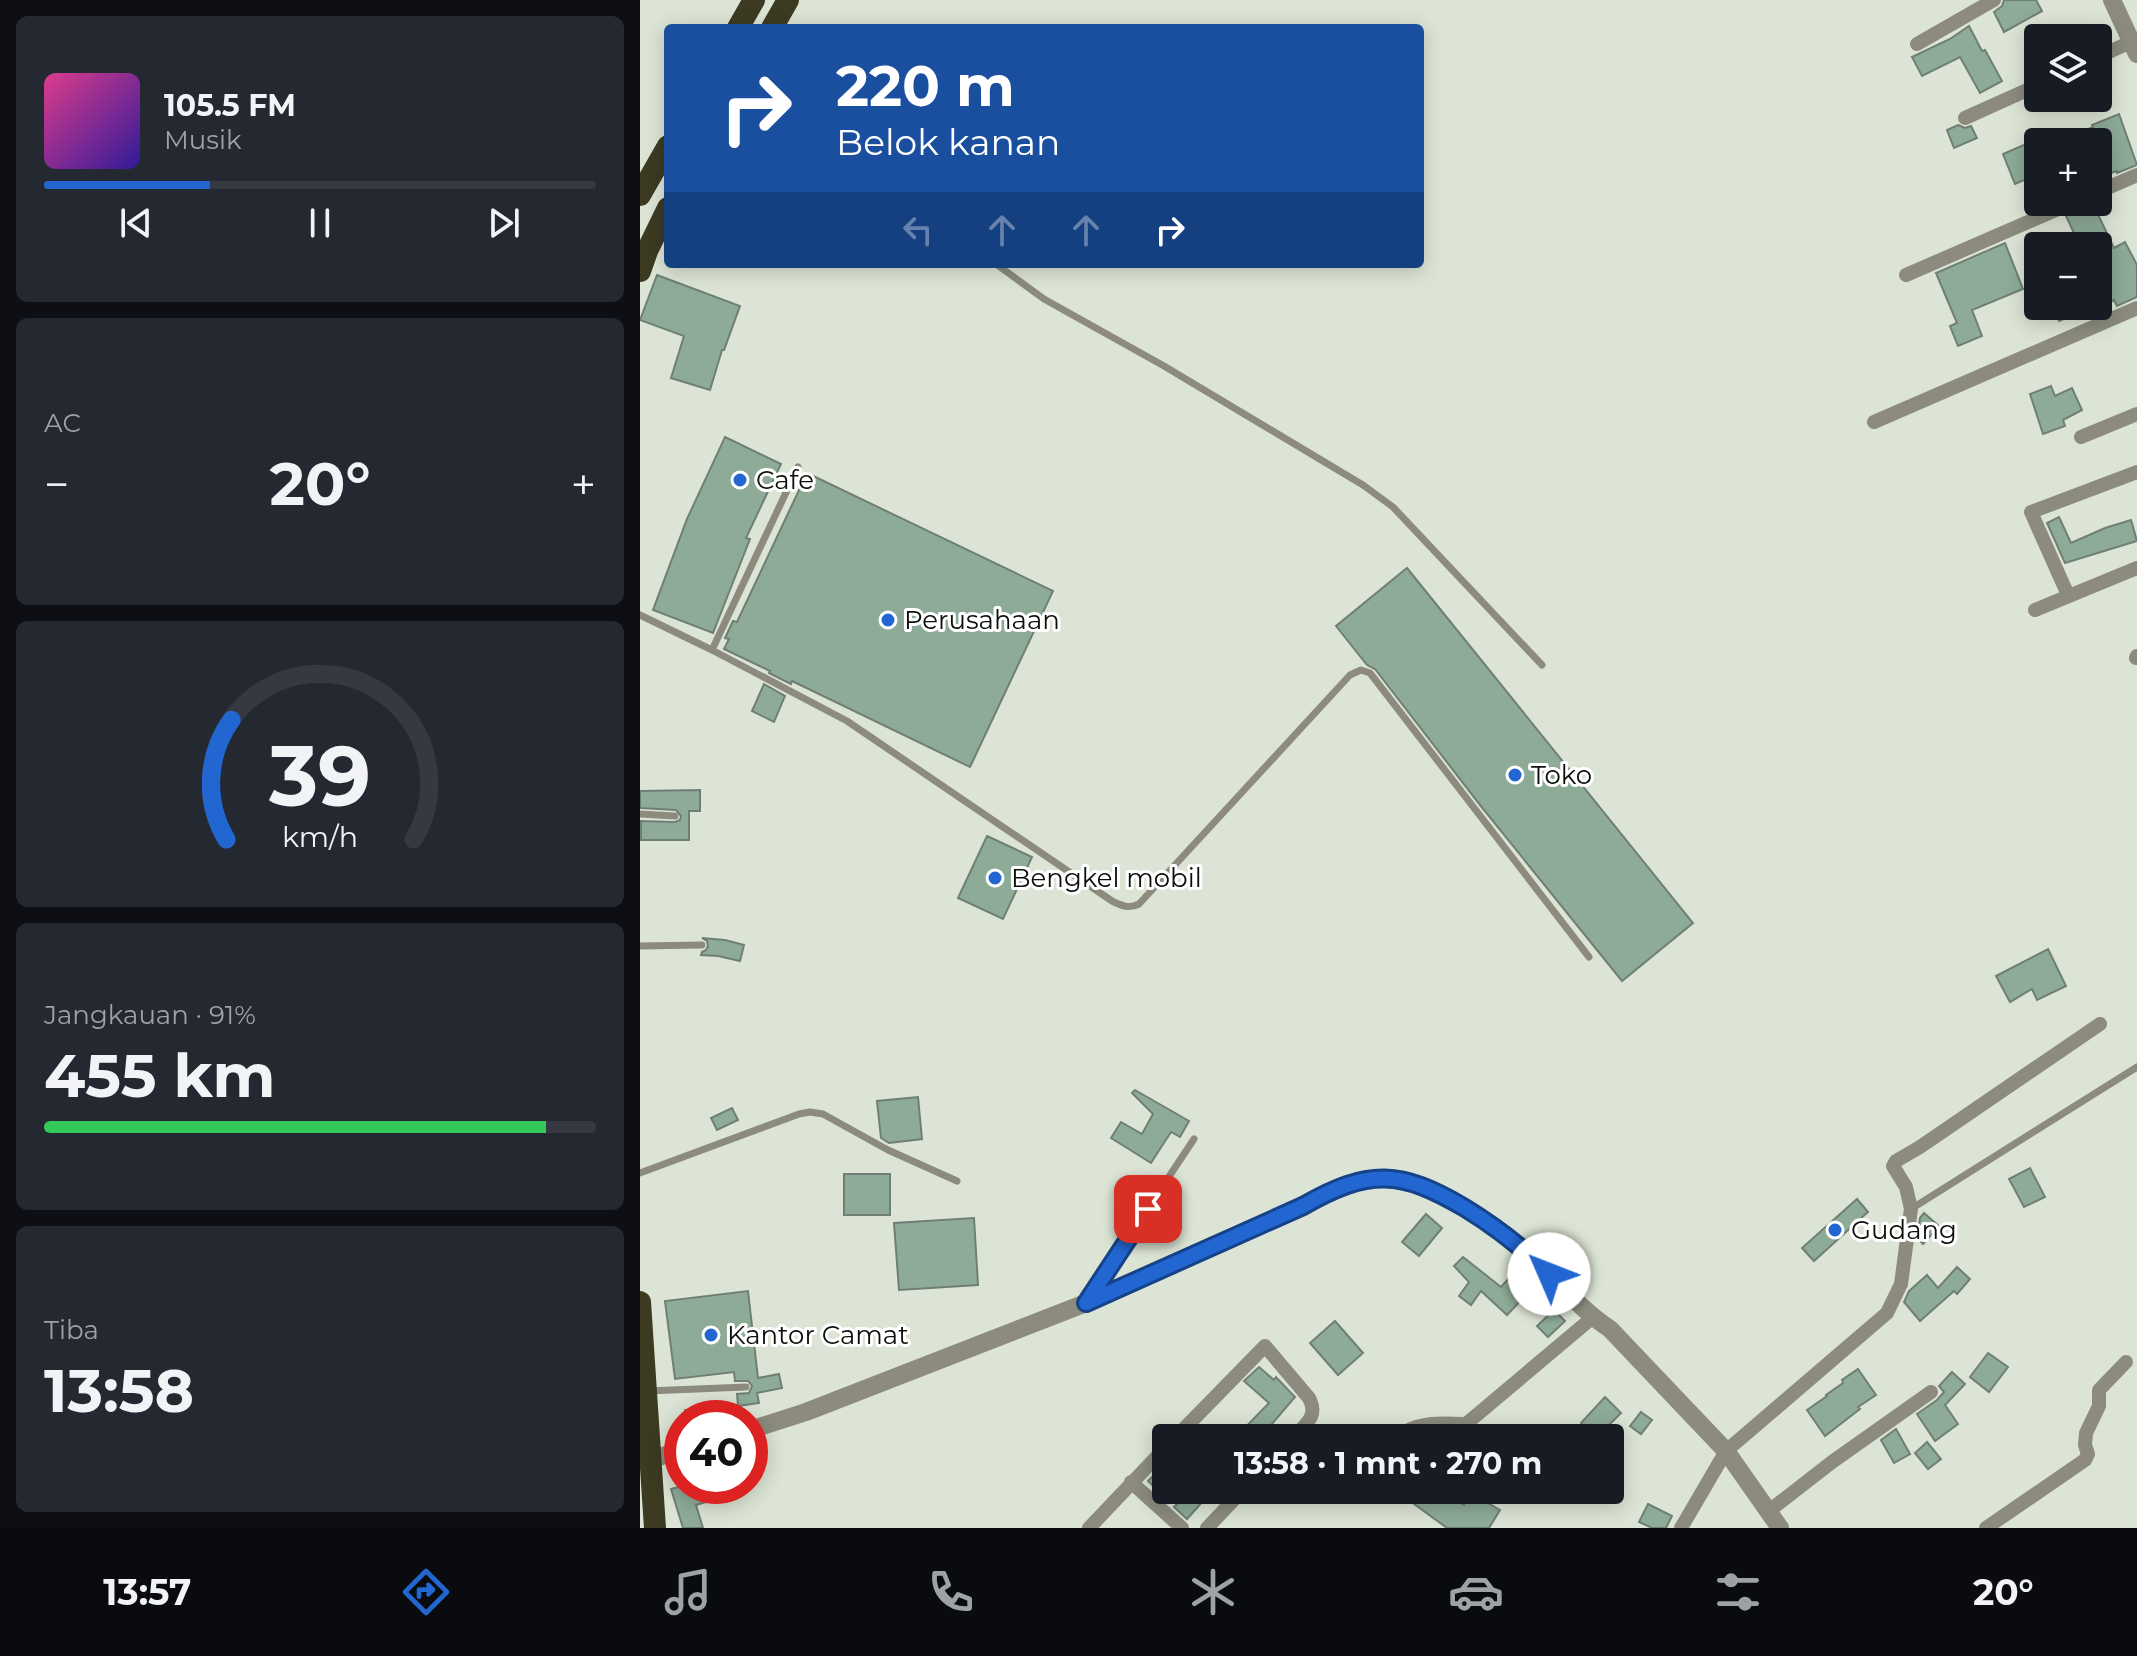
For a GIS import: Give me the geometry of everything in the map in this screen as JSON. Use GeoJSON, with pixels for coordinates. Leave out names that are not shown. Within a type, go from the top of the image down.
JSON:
{"type":"FeatureCollection","features":[{"type":"Feature","properties":{"kind":"highway"},"geometry":{"type":"LineString","coordinates":[[740,24],[754,0]]}},
{"type":"Feature","properties":{"kind":"highway"},"geometry":{"type":"LineString","coordinates":[[774,24],[788,0]]}},
{"type":"Feature","properties":{"kind":"highway"},"geometry":{"type":"LineString","coordinates":[[640,195],[664,153]]}},
{"type":"Feature","properties":{"kind":"highway"},"geometry":{"type":"LineString","coordinates":[[640,271],[664,216]]}},
{"type":"Feature","properties":{"kind":"highway"},"geometry":{"type":"LineString","coordinates":[[640,1302],[655,1528]]}},
{"type":"Feature","properties":{"kind":"street"},"geometry":{"type":"LineString","coordinates":[[1917,44],[1994,0]]}},
{"type":"Feature","properties":{"kind":"street"},"geometry":{"type":"LineString","coordinates":[[2112,0],[2135,45],[2112,52]]}},
{"type":"Feature","properties":{"kind":"street"},"geometry":{"type":"LineString","coordinates":[[1965,118],[2024,91]]}},
{"type":"Feature","properties":{"kind":"street"},"geometry":{"type":"LineString","coordinates":[[2112,186],[2137,175]]}},
{"type":"Feature","properties":{"kind":"street"},"geometry":{"type":"LineString","coordinates":[[1906,275],[2042,216]]}},
{"type":"Feature","properties":{"kind":"street"},"geometry":{"type":"LineString","coordinates":[[1874,422],[2137,308]]}},
{"type":"Feature","properties":{"kind":"street"},"geometry":{"type":"LineString","coordinates":[[2081,437],[2137,414]]}},
{"type":"Feature","properties":{"kind":"street"},"geometry":{"type":"LineString","coordinates":[[2068,595],[2031,512],[2137,472]]}},
{"type":"Feature","properties":{"kind":"street"},"geometry":{"type":"LineString","coordinates":[[2035,610],[2137,568]]}},
{"type":"Feature","properties":{"kind":"street"},"geometry":{"type":"LineString","coordinates":[[1681,1528],[1726,1451],[1887,1313],[1901,1284],[1911,1209],[1906,1187],[1893,1166],[1896,1161],[2100,1024]]}},
{"type":"Feature","properties":{"kind":"street"},"geometry":{"type":"LineString","coordinates":[[768,1424],[1086,1303],[1303,1206],[1333,1189],[1393,1178],[1440,1193],[1491,1223],[1527,1252],[1592,1318],[1610,1329],[1726,1451],[1780,1528]]}},
{"type":"Feature","properties":{"kind":"street"},"geometry":{"type":"LineString","coordinates":[[1473,1424],[1592,1318]]}},
{"type":"Feature","properties":{"kind":"street"},"geometry":{"type":"LineString","coordinates":[[1189,1424],[1265,1346],[1313,1405],[1314,1412],[1306,1424]]}},
{"type":"Feature","properties":{"kind":"street"},"geometry":{"type":"LineString","coordinates":[[1986,1528],[2085,1460],[2088,1454],[2086,1433],[2099,1406],[2099,1390],[2126,1362]]}},
{"type":"Feature","properties":{"kind":"street"},"geometry":{"type":"LineString","coordinates":[[1769,1511],[1931,1392]]}},
{"type":"Feature","properties":{"kind":"street"},"geometry":{"type":"LineString","coordinates":[[649,1460],[664,1455]]}},
{"type":"Feature","properties":{"kind":"street"},"geometry":{"type":"LineString","coordinates":[[1089,1528],[1152,1461]]}},
{"type":"Feature","properties":{"kind":"street"},"geometry":{"type":"LineString","coordinates":[[1131,1482],[1182,1528]]}},
{"type":"Feature","properties":{"kind":"street"},"geometry":{"type":"LineString","coordinates":[[1207,1528],[1230,1504]]}},
{"type":"Feature","properties":{"kind":"lane"},"geometry":{"type":"LineString","coordinates":[[1001,268],[1044,299],[1164,366],[1363,485],[1393,507],[1542,665]]}},
{"type":"Feature","properties":{"kind":"lane"},"geometry":{"type":"LineString","coordinates":[[712,650],[798,467]]}},
{"type":"Feature","properties":{"kind":"lane"},"geometry":{"type":"LineString","coordinates":[[640,615],[847,721],[1125,907],[1139,904],[1350,675],[1361,670],[1370,673],[1589,957]]}},
{"type":"Feature","properties":{"kind":"lane"},"geometry":{"type":"LineString","coordinates":[[640,814],[675,816]]}},
{"type":"Feature","properties":{"kind":"lane"},"geometry":{"type":"LineString","coordinates":[[640,946],[702,945]]}},
{"type":"Feature","properties":{"kind":"lane"},"geometry":{"type":"LineString","coordinates":[[1911,1209],[2137,1067]]}},
{"type":"Feature","properties":{"kind":"lane"},"geometry":{"type":"LineString","coordinates":[[640,1173],[810,1112],[823,1114],[888,1150],[957,1181]]}},
{"type":"Feature","properties":{"kind":"lane"},"geometry":{"type":"LineString","coordinates":[[1086,1303],[1194,1139]]}},
{"type":"Feature","properties":{"kind":"lane"},"geometry":{"type":"LineString","coordinates":[[645,1391],[746,1387]]}},
{"type":"Feature","properties":{"kind":"building"},"geometry":{"type":"Polygon","coordinates":[[[2004,0],[2036,0],[2042,11],[2004,32],[1994,12],[2004,0]]]}},
{"type":"Feature","properties":{"kind":"building"},"geometry":{"type":"Polygon","coordinates":[[[1969,26],[2002,81],[1980,93],[1960,57],[1922,76],[1912,57],[1969,26]]]}},
{"type":"Feature","properties":{"kind":"building"},"geometry":{"type":"Polygon","coordinates":[[[2119,114],[2137,165],[2112,173],[2112,128],[2091,128],[2119,114]]]}},
{"type":"Feature","properties":{"kind":"building"},"geometry":{"type":"Polygon","coordinates":[[[1958,125],[1965,128],[1971,126],[1977,138],[1954,148],[1947,130],[1958,125]]]}},
{"type":"Feature","properties":{"kind":"building"},"geometry":{"type":"Polygon","coordinates":[[[2024,145],[2024,180],[2015,184],[2003,154],[2024,145]]]}},
{"type":"Feature","properties":{"kind":"building"},"geometry":{"type":"Polygon","coordinates":[[[2066,216],[2099,216],[2106,232],[2073,232],[2066,216]]]}},
{"type":"Feature","properties":{"kind":"building"},"geometry":{"type":"Polygon","coordinates":[[[2125,242],[2137,265],[2137,297],[2117,306],[2114,300],[2112,244],[2114,248],[2125,242]]]}},
{"type":"Feature","properties":{"kind":"building"},"geometry":{"type":"Polygon","coordinates":[[[2005,243],[2023,289],[1972,310],[1982,336],[1958,346],[1950,326],[1957,323],[1936,273],[2005,243]]]}},
{"type":"Feature","properties":{"kind":"building"},"geometry":{"type":"Polygon","coordinates":[[[657,275],[740,306],[710,390],[671,378],[684,336],[640,320],[657,275]]]}},
{"type":"Feature","properties":{"kind":"building"},"geometry":{"type":"Polygon","coordinates":[[[2051,386],[2055,396],[2072,388],[2082,410],[2063,420],[2065,426],[2043,434],[2030,394],[2051,386]]]}},
{"type":"Feature","properties":{"kind":"building"},"geometry":{"type":"Polygon","coordinates":[[[725,437],[781,464],[746,538],[750,539],[713,633],[653,610],[687,519],[725,437]]]}},
{"type":"Feature","properties":{"kind":"building","name":"Perusahaan"},"geometry":{"type":"Polygon","coordinates":[[[807,473],[1053,591],[970,767],[792,681],[791,684],[724,649],[729,639],[725,638],[733,621],[737,622],[807,473]]]}},
{"type":"Feature","properties":{"kind":"building"},"geometry":{"type":"Polygon","coordinates":[[[2059,517],[2071,543],[2131,520],[2137,541],[2065,563],[2047,523],[2059,517]]]}},
{"type":"Feature","properties":{"kind":"building","name":"Toko"},"geometry":{"type":"Polygon","coordinates":[[[1407,568],[1693,923],[1622,981],[1375,669],[1367,665],[1336,626],[1407,568]]]}},
{"type":"Feature","properties":{"kind":"building"},"geometry":{"type":"Polygon","coordinates":[[[764,684],[785,696],[774,722],[752,711],[764,684]]]}},
{"type":"Feature","properties":{"kind":"building"},"geometry":{"type":"Polygon","coordinates":[[[700,790],[700,811],[689,811],[689,840],[641,840],[641,821],[675,822],[681,816],[676,810],[640,808],[640,791],[700,790]]]}},
{"type":"Feature","properties":{"kind":"building","name":"Bengkel mobil"},"geometry":{"type":"Polygon","coordinates":[[[987,836],[1032,857],[1003,919],[958,898],[987,836]]]}},
{"type":"Feature","properties":{"kind":"building"},"geometry":{"type":"Polygon","coordinates":[[[702,938],[744,945],[740,961],[701,955],[708,946],[702,938]]]}},
{"type":"Feature","properties":{"kind":"building"},"geometry":{"type":"Polygon","coordinates":[[[2048,949],[2066,986],[2037,1000],[2032,989],[2010,1002],[1996,976],[2048,949]]]}},
{"type":"Feature","properties":{"kind":"building"},"geometry":{"type":"Polygon","coordinates":[[[1135,1090],[1189,1121],[1180,1137],[1171,1132],[1151,1163],[1111,1138],[1121,1122],[1142,1134],[1153,1114],[1132,1093],[1135,1090]]]}},
{"type":"Feature","properties":{"kind":"building"},"geometry":{"type":"Polygon","coordinates":[[[918,1097],[922,1139],[889,1143],[881,1138],[877,1101],[918,1097]]]}},
{"type":"Feature","properties":{"kind":"building"},"geometry":{"type":"Polygon","coordinates":[[[732,1108],[738,1120],[717,1130],[711,1118],[732,1108]]]}},
{"type":"Feature","properties":{"kind":"building"},"geometry":{"type":"Polygon","coordinates":[[[2030,1168],[2045,1197],[2024,1207],[2009,1179],[2030,1168]]]}},
{"type":"Feature","properties":{"kind":"building"},"geometry":{"type":"Polygon","coordinates":[[[844,1174],[890,1174],[890,1215],[844,1215],[844,1174]]]}},
{"type":"Feature","properties":{"kind":"building","name":"Gudang"},"geometry":{"type":"Polygon","coordinates":[[[1857,1199],[1868,1212],[1814,1261],[1802,1248],[1857,1199]]]}},
{"type":"Feature","properties":{"kind":"building"},"geometry":{"type":"Polygon","coordinates":[[[1924,1213],[1939,1226],[1923,1244],[1917,1238],[1920,1218],[1924,1213]]]}},
{"type":"Feature","properties":{"kind":"building"},"geometry":{"type":"Polygon","coordinates":[[[1426,1214],[1442,1228],[1419,1256],[1402,1242],[1426,1214]]]}},
{"type":"Feature","properties":{"kind":"building"},"geometry":{"type":"Polygon","coordinates":[[[974,1218],[978,1285],[899,1290],[894,1223],[974,1218]]]}},
{"type":"Feature","properties":{"kind":"building"},"geometry":{"type":"Polygon","coordinates":[[[1463,1257],[1501,1287],[1513,1274],[1530,1291],[1507,1315],[1481,1291],[1471,1305],[1459,1296],[1469,1282],[1454,1266],[1463,1257]]]}},
{"type":"Feature","properties":{"kind":"building"},"geometry":{"type":"Polygon","coordinates":[[[1957,1267],[1970,1279],[1957,1294],[1954,1291],[1920,1321],[1904,1302],[1909,1291],[1927,1275],[1938,1288],[1957,1267]]]}},
{"type":"Feature","properties":{"kind":"building","name":"Kantor Camat"},"geometry":{"type":"Polygon","coordinates":[[[748,1291],[758,1378],[779,1374],[782,1388],[757,1393],[758,1400],[738,1400],[737,1394],[749,1393],[752,1386],[748,1381],[735,1381],[734,1372],[675,1379],[665,1301],[748,1291]]]}},
{"type":"Feature","properties":{"kind":"building"},"geometry":{"type":"Polygon","coordinates":[[[1554,1310],[1565,1321],[1548,1337],[1537,1326],[1554,1310]]]}},
{"type":"Feature","properties":{"kind":"building"},"geometry":{"type":"Polygon","coordinates":[[[1335,1321],[1363,1353],[1338,1375],[1310,1343],[1335,1321]]]}},
{"type":"Feature","properties":{"kind":"building"},"geometry":{"type":"Polygon","coordinates":[[[1988,1353],[2008,1367],[1989,1392],[1970,1377],[1988,1353]]]}},
{"type":"Feature","properties":{"kind":"building"},"geometry":{"type":"Polygon","coordinates":[[[1259,1367],[1274,1380],[1276,1377],[1295,1397],[1272,1424],[1249,1424],[1269,1403],[1244,1381],[1259,1367]]]}},
{"type":"Feature","properties":{"kind":"building"},"geometry":{"type":"Polygon","coordinates":[[[1858,1369],[1876,1395],[1825,1436],[1807,1410],[1858,1369]]]}},
{"type":"Feature","properties":{"kind":"building"},"geometry":{"type":"Polygon","coordinates":[[[1952,1372],[1965,1384],[1945,1405],[1958,1424],[1935,1441],[1917,1414],[1944,1392],[1939,1386],[1952,1372]]]}},
{"type":"Feature","properties":{"kind":"building"},"geometry":{"type":"Polygon","coordinates":[[[1605,1397],[1621,1413],[1610,1424],[1581,1423],[1605,1397]]]}},
{"type":"Feature","properties":{"kind":"building"},"geometry":{"type":"Polygon","coordinates":[[[1641,1412],[1652,1420],[1641,1434],[1630,1426],[1641,1412]]]}},
{"type":"Feature","properties":{"kind":"building"},"geometry":{"type":"Polygon","coordinates":[[[1896,1429],[1910,1454],[1894,1463],[1881,1440],[1896,1429]]]}},
{"type":"Feature","properties":{"kind":"building"},"geometry":{"type":"Polygon","coordinates":[[[1927,1442],[1941,1459],[1928,1469],[1915,1453],[1927,1442]]]}},
{"type":"Feature","properties":{"kind":"building"},"geometry":{"type":"Polygon","coordinates":[[[676,1504],[699,1504],[696,1505],[703,1528],[683,1528],[676,1504]]]}},
{"type":"Feature","properties":{"kind":"building"},"geometry":{"type":"Polygon","coordinates":[[[1177,1504],[1200,1504],[1187,1519],[1174,1507],[1177,1504]]]}},
{"type":"Feature","properties":{"kind":"building"},"geometry":{"type":"Polygon","coordinates":[[[1414,1504],[1490,1504],[1500,1510],[1489,1528],[1447,1528],[1414,1504]]]}},
{"type":"Feature","properties":{"kind":"building"},"geometry":{"type":"Polygon","coordinates":[[[1648,1504],[1672,1516],[1666,1528],[1652,1528],[1639,1522],[1648,1504]]]}},
{"type":"Feature","properties":{"kind":"place","name":"Cafe"},"geometry":{"type":"Point","coordinates":[740,480]}},
{"type":"Feature","properties":{"kind":"place","name":"Perusahaan"},"geometry":{"type":"Point","coordinates":[888,620]}},
{"type":"Feature","properties":{"kind":"place","name":"Toko"},"geometry":{"type":"Point","coordinates":[1515,775]}},
{"type":"Feature","properties":{"kind":"place","name":"Bengkel mobil"},"geometry":{"type":"Point","coordinates":[995,878]}},
{"type":"Feature","properties":{"kind":"place","name":"Gudang"},"geometry":{"type":"Point","coordinates":[1835,1230]}},
{"type":"Feature","properties":{"kind":"place","name":"Kantor Camat"},"geometry":{"type":"Point","coordinates":[711,1335]}},
{"type":"Feature","properties":{"kind":"route"},"geometry":{"type":"LineString","coordinates":[[1148,1209],[1086,1303],[1303,1206],[1333,1189],[1375,1179],[1410,1181],[1440,1193],[1491,1223],[1549,1274]]}}]}
